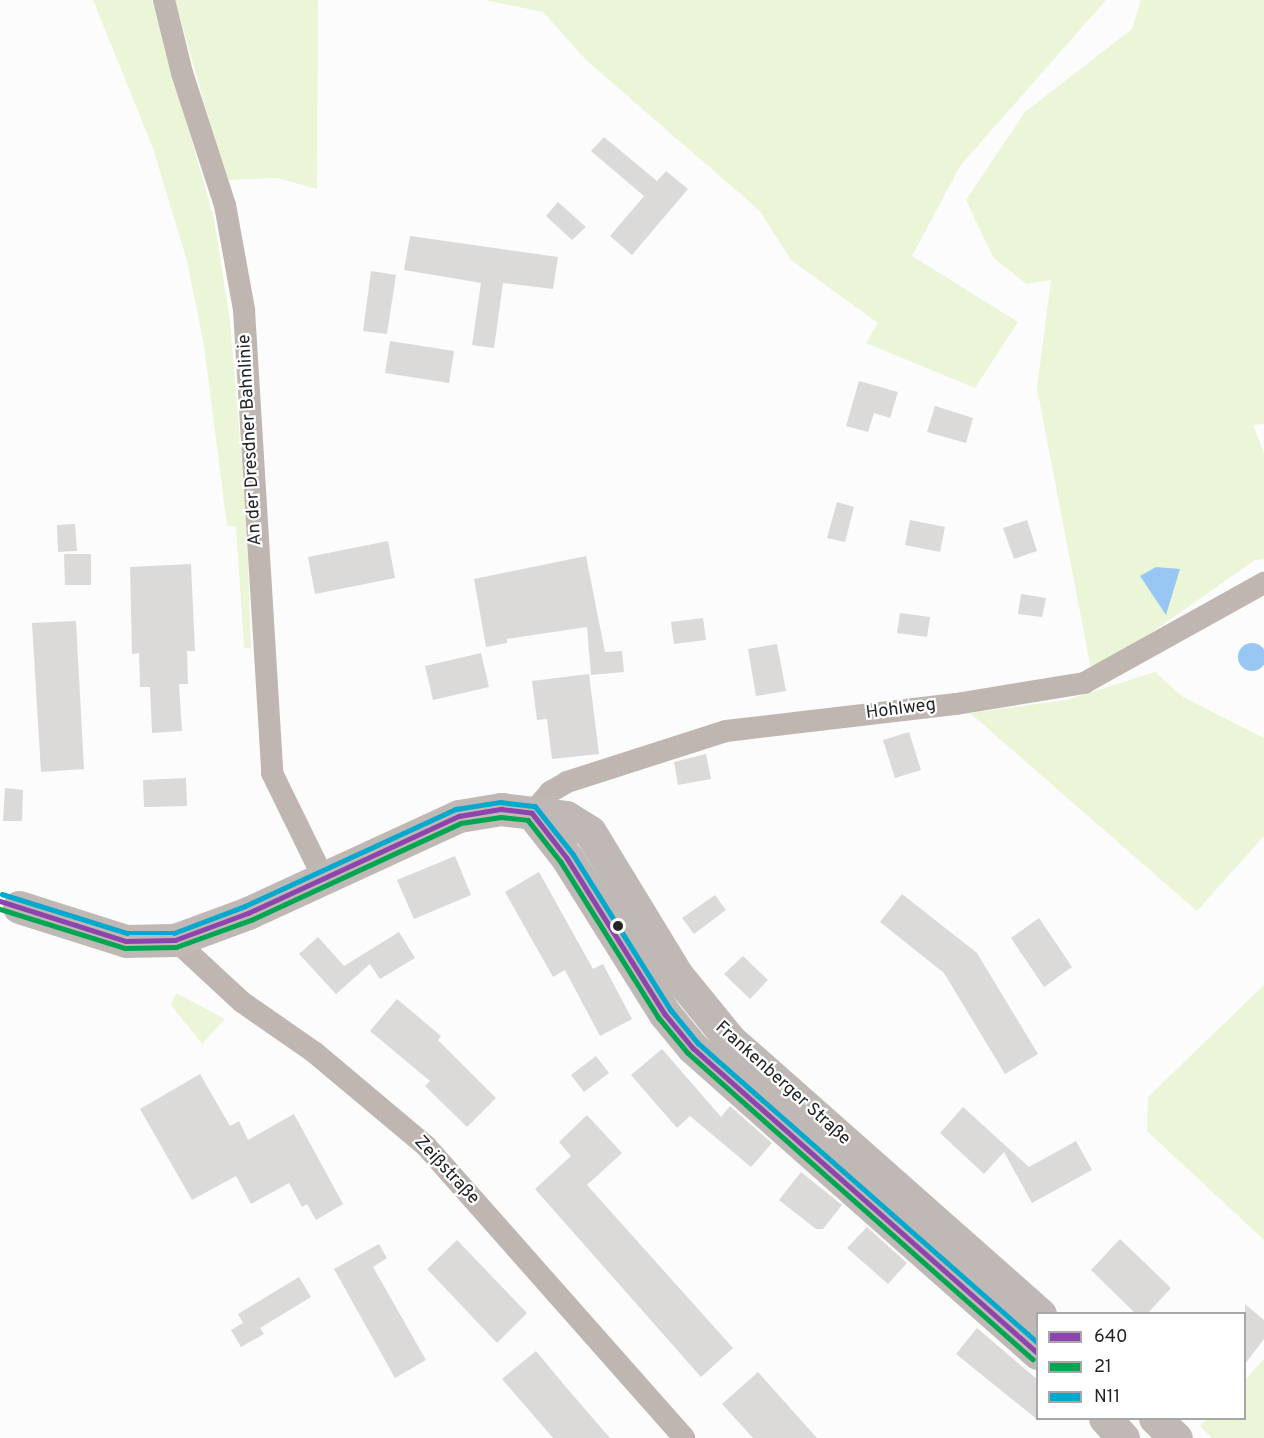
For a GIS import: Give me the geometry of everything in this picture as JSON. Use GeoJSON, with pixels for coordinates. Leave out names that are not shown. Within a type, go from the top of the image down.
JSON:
{"type":"FeatureCollection","features":[{"type":"Feature","properties":{"kind":"main road","name":"Frankenberger Straße"},"geometry":{"type":"LineString","coordinates":[[19,907],[126,941],[175,940],[324,879],[459,816],[501,809],[566,817],[590,832],[677,975],[729,1040],[1038,1312]]}},
{"type":"Feature","properties":{"kind":"main road","name":"Frankenberger Straße"},"geometry":{"type":"LineString","coordinates":[[532,813],[567,858],[665,1014],[693,1048],[1036,1351]]}},
{"type":"Feature","properties":{"kind":"main road"},"geometry":{"type":"LineString","coordinates":[[1106,1420],[1123,1438]]}},
{"type":"Feature","properties":{"kind":"main road"},"geometry":{"type":"LineString","coordinates":[[1156,1420],[1176,1438]]}},
{"type":"Feature","properties":{"kind":"street","name":"An der Dresdner Bahnlinie"},"geometry":{"type":"LineString","coordinates":[[164,0],[182,73],[225,205],[244,310],[272,773],[324,879]]}},
{"type":"Feature","properties":{"kind":"street","name":"Hohlweg"},"geometry":{"type":"LineString","coordinates":[[532,813],[550,792],[567,783],[726,731],[956,704],[1084,683],[1264,583]]}},
{"type":"Feature","properties":{"kind":"street","name":"Zeißstraße"},"geometry":{"type":"LineString","coordinates":[[175,940],[242,1002],[314,1052],[426,1146],[684,1438]]}},
{"type":"Feature","properties":{"kind":"green space"},"geometry":{"type":"Polygon","coordinates":[[[93,0],[152,0],[214,219],[230,321],[246,512],[251,648],[244,648],[236,526],[227,526],[204,345],[187,261],[153,148],[93,0]]]}},
{"type":"Feature","properties":{"kind":"green space"},"geometry":{"type":"Polygon","coordinates":[[[175,0],[318,0],[317,189],[277,178],[226,180],[175,0]]]}},
{"type":"Feature","properties":{"kind":"green space"},"geometry":{"type":"Polygon","coordinates":[[[485,0],[1106,0],[960,166],[912,256],[1018,322],[975,388],[866,343],[878,323],[791,260],[760,211],[586,60],[543,12],[485,0]]]}},
{"type":"Feature","properties":{"kind":"green space"},"geometry":{"type":"Polygon","coordinates":[[[1141,0],[1264,0],[1264,424],[1253,425],[1264,453],[1264,559],[1255,560],[1092,674],[1037,388],[1051,280],[1026,284],[993,257],[966,200],[1025,112],[1132,29],[1141,0]]]}},
{"type":"Feature","properties":{"kind":"green space"},"geometry":{"type":"Polygon","coordinates":[[[1155,672],[1183,697],[1264,738],[1264,836],[1197,911],[970,713],[1067,700],[1155,672]]]}},
{"type":"Feature","properties":{"kind":"green space"},"geometry":{"type":"Polygon","coordinates":[[[1264,985],[1264,1240],[1147,1131],[1148,1097],[1264,985]]]}},
{"type":"Feature","properties":{"kind":"green space"},"geometry":{"type":"Polygon","coordinates":[[[176,993],[225,1019],[202,1044],[171,1005],[176,993]]]}},
{"type":"Feature","properties":{"kind":"green space"},"geometry":{"type":"Polygon","coordinates":[[[1264,1359],[1264,1438],[1212,1438],[1200,1426],[1206,1420],[1246,1420],[1246,1379],[1264,1359]]]}},
{"type":"Feature","properties":{"kind":"water"},"geometry":{"type":"Polygon","coordinates":[[[1156,567],[1180,569],[1166,615],[1140,576],[1156,567]]]}},
{"type":"Feature","properties":{"kind":"water"},"geometry":{"type":"Polygon","coordinates":[[[1252,643],[1262,647],[1265,652],[1265,662],[1262,667],[1252,671],[1242,667],[1238,657],[1242,647],[1252,643]]]}},
{"type":"Feature","properties":{"kind":"building"},"geometry":{"type":"Polygon","coordinates":[[[604,137],[657,181],[666,171],[688,189],[632,255],[610,236],[644,196],[591,151],[604,137]]]}},
{"type":"Feature","properties":{"kind":"building"},"geometry":{"type":"Polygon","coordinates":[[[558,202],[586,227],[572,240],[546,216],[558,202]]]}},
{"type":"Feature","properties":{"kind":"building"},"geometry":{"type":"Polygon","coordinates":[[[410,236],[558,257],[553,289],[503,283],[494,348],[472,345],[481,283],[404,270],[410,236]]]}},
{"type":"Feature","properties":{"kind":"building"},"geometry":{"type":"Polygon","coordinates":[[[371,271],[396,275],[387,334],[363,331],[371,271]]]}},
{"type":"Feature","properties":{"kind":"building"},"geometry":{"type":"Polygon","coordinates":[[[390,341],[454,351],[449,383],[385,373],[390,341]]]}},
{"type":"Feature","properties":{"kind":"building"},"geometry":{"type":"Polygon","coordinates":[[[859,381],[898,392],[890,418],[874,413],[868,432],[846,426],[859,381]]]}},
{"type":"Feature","properties":{"kind":"building"},"geometry":{"type":"Polygon","coordinates":[[[935,406],[973,418],[966,443],[927,432],[935,406]]]}},
{"type":"Feature","properties":{"kind":"building"},"geometry":{"type":"Polygon","coordinates":[[[837,502],[854,507],[845,542],[827,538],[837,502]]]}},
{"type":"Feature","properties":{"kind":"building"},"geometry":{"type":"Polygon","coordinates":[[[910,520],[945,527],[940,552],[905,545],[910,520]]]}},
{"type":"Feature","properties":{"kind":"building"},"geometry":{"type":"Polygon","coordinates":[[[1027,520],[1037,551],[1014,559],[1003,528],[1027,520]]]}},
{"type":"Feature","properties":{"kind":"building"},"geometry":{"type":"Polygon","coordinates":[[[75,524],[77,551],[58,552],[57,525],[75,524]]]}},
{"type":"Feature","properties":{"kind":"building"},"geometry":{"type":"Polygon","coordinates":[[[388,541],[395,578],[315,594],[308,557],[388,541]]]}},
{"type":"Feature","properties":{"kind":"building"},"geometry":{"type":"Polygon","coordinates":[[[64,554],[91,554],[91,585],[65,585],[64,554]]]}},
{"type":"Feature","properties":{"kind":"building"},"geometry":{"type":"Polygon","coordinates":[[[586,556],[605,652],[622,651],[624,672],[591,675],[587,627],[507,639],[507,643],[486,647],[474,579],[586,556]]]}},
{"type":"Feature","properties":{"kind":"building"},"geometry":{"type":"Polygon","coordinates":[[[191,564],[195,651],[187,651],[188,684],[179,684],[182,731],[152,733],[150,687],[140,687],[139,653],[132,654],[130,567],[191,564]]]}},
{"type":"Feature","properties":{"kind":"building"},"geometry":{"type":"Polygon","coordinates":[[[1021,594],[1046,598],[1042,617],[1018,614],[1021,594]]]}},
{"type":"Feature","properties":{"kind":"building"},"geometry":{"type":"Polygon","coordinates":[[[900,613],[930,617],[927,637],[897,633],[900,613]]]}},
{"type":"Feature","properties":{"kind":"building"},"geometry":{"type":"Polygon","coordinates":[[[703,618],[706,640],[674,644],[671,622],[703,618]]]}},
{"type":"Feature","properties":{"kind":"building"},"geometry":{"type":"Polygon","coordinates":[[[76,621],[84,769],[41,772],[32,623],[76,621]]]}},
{"type":"Feature","properties":{"kind":"building"},"geometry":{"type":"Polygon","coordinates":[[[777,644],[786,691],[756,696],[748,649],[777,644]]]}},
{"type":"Feature","properties":{"kind":"building"},"geometry":{"type":"Polygon","coordinates":[[[481,653],[489,687],[433,700],[425,666],[481,653]]]}},
{"type":"Feature","properties":{"kind":"building"},"geometry":{"type":"Polygon","coordinates":[[[589,674],[599,754],[552,759],[547,719],[537,720],[532,681],[589,674]]]}},
{"type":"Feature","properties":{"kind":"building"},"geometry":{"type":"Polygon","coordinates":[[[909,732],[921,770],[895,778],[883,740],[909,732]]]}},
{"type":"Feature","properties":{"kind":"building"},"geometry":{"type":"Polygon","coordinates":[[[706,754],[711,779],[678,785],[674,762],[706,754]]]}},
{"type":"Feature","properties":{"kind":"building"},"geometry":{"type":"Polygon","coordinates":[[[186,778],[187,806],[144,807],[143,780],[186,778]]]}},
{"type":"Feature","properties":{"kind":"building"},"geometry":{"type":"Polygon","coordinates":[[[5,788],[23,790],[22,821],[3,821],[5,788]]]}},
{"type":"Feature","properties":{"kind":"building"},"geometry":{"type":"Polygon","coordinates":[[[455,856],[471,895],[414,919],[397,880],[455,856]]]}},
{"type":"Feature","properties":{"kind":"building"},"geometry":{"type":"Polygon","coordinates":[[[539,872],[593,969],[603,964],[632,1019],[600,1036],[565,970],[553,977],[505,892],[539,872]]]}},
{"type":"Feature","properties":{"kind":"building"},"geometry":{"type":"Polygon","coordinates":[[[902,894],[977,953],[1038,1054],[1005,1074],[944,973],[880,922],[902,894]]]}},
{"type":"Feature","properties":{"kind":"building"},"geometry":{"type":"Polygon","coordinates":[[[715,895],[726,910],[694,934],[682,918],[715,895]]]}},
{"type":"Feature","properties":{"kind":"building"},"geometry":{"type":"Polygon","coordinates":[[[1039,918],[1072,967],[1044,987],[1011,938],[1039,918]]]}},
{"type":"Feature","properties":{"kind":"building"},"geometry":{"type":"Polygon","coordinates":[[[399,932],[415,958],[380,979],[370,964],[336,994],[299,954],[318,937],[344,966],[399,932]]]}},
{"type":"Feature","properties":{"kind":"building"},"geometry":{"type":"Polygon","coordinates":[[[743,956],[768,980],[750,999],[724,974],[743,956]]]}},
{"type":"Feature","properties":{"kind":"building"},"geometry":{"type":"Polygon","coordinates":[[[397,999],[441,1036],[438,1040],[496,1098],[467,1127],[425,1086],[430,1081],[370,1031],[397,999]]]}},
{"type":"Feature","properties":{"kind":"building"},"geometry":{"type":"Polygon","coordinates":[[[662,1049],[721,1117],[730,1106],[772,1143],[751,1167],[690,1116],[677,1128],[631,1075],[662,1049]]]}},
{"type":"Feature","properties":{"kind":"building"},"geometry":{"type":"Polygon","coordinates":[[[596,1056],[609,1073],[584,1092],[571,1075],[596,1056]]]}},
{"type":"Feature","properties":{"kind":"building"},"geometry":{"type":"Polygon","coordinates":[[[200,1074],[230,1126],[239,1121],[248,1140],[294,1114],[343,1204],[316,1220],[307,1204],[302,1207],[289,1183],[251,1204],[236,1176],[192,1200],[140,1109],[200,1074]]]}},
{"type":"Feature","properties":{"kind":"building"},"geometry":{"type":"Polygon","coordinates":[[[963,1107],[1029,1167],[1076,1141],[1092,1170],[1032,1203],[1004,1152],[984,1174],[940,1133],[963,1107]]]}},
{"type":"Feature","properties":{"kind":"building"},"geometry":{"type":"Polygon","coordinates":[[[587,1115],[622,1153],[587,1185],[733,1348],[701,1377],[535,1189],[571,1156],[559,1142],[587,1115]]]}},
{"type":"Feature","properties":{"kind":"building"},"geometry":{"type":"Polygon","coordinates":[[[801,1172],[842,1205],[823,1229],[816,1229],[779,1200],[801,1172]]]}},
{"type":"Feature","properties":{"kind":"building"},"geometry":{"type":"Polygon","coordinates":[[[867,1227],[907,1263],[888,1284],[847,1248],[867,1227]]]}},
{"type":"Feature","properties":{"kind":"building"},"geometry":{"type":"Polygon","coordinates":[[[1120,1239],[1171,1288],[1149,1312],[1134,1312],[1091,1270],[1120,1239]]]}},
{"type":"Feature","properties":{"kind":"building"},"geometry":{"type":"Polygon","coordinates":[[[457,1240],[527,1313],[497,1343],[427,1269],[457,1240]]]}},
{"type":"Feature","properties":{"kind":"building"},"geometry":{"type":"Polygon","coordinates":[[[379,1244],[387,1258],[373,1267],[426,1360],[395,1378],[334,1269],[379,1244]]]}},
{"type":"Feature","properties":{"kind":"building"},"geometry":{"type":"Polygon","coordinates":[[[299,1277],[311,1297],[260,1328],[264,1334],[241,1347],[231,1330],[243,1323],[238,1314],[299,1277]]]}},
{"type":"Feature","properties":{"kind":"building"},"geometry":{"type":"Polygon","coordinates":[[[1245,1304],[1264,1320],[1264,1339],[1246,1363],[1246,1312],[1245,1304]]]}},
{"type":"Feature","properties":{"kind":"building"},"geometry":{"type":"Polygon","coordinates":[[[977,1328],[1036,1378],[1036,1418],[956,1354],[977,1328]]]}},
{"type":"Feature","properties":{"kind":"building"},"geometry":{"type":"Polygon","coordinates":[[[536,1351],[610,1438],[553,1438],[502,1379],[536,1351]]]}},
{"type":"Feature","properties":{"kind":"building"},"geometry":{"type":"Polygon","coordinates":[[[758,1372],[817,1438],[753,1438],[722,1404],[758,1372]]]}},
{"type":"Feature","properties":{"kind":"transit line","name":"N11"},"geometry":{"type":"LineString","coordinates":[[2,894],[127,933],[174,933],[245,906],[456,809],[500,802],[535,806],[573,854],[671,1010],[698,1043],[1036,1341]]}},
{"type":"Feature","properties":{"kind":"transit line","name":"640"},"geometry":{"type":"LineString","coordinates":[[0,901],[126,941],[175,940],[248,913],[459,816],[501,809],[532,813],[567,858],[665,1014],[693,1048],[1036,1351]]}},
{"type":"Feature","properties":{"kind":"transit line","name":"21"},"geometry":{"type":"LineString","coordinates":[[0,909],[125,948],[176,947],[251,920],[461,823],[501,817],[528,820],[561,862],[659,1018],[688,1053],[1033,1359]]}}]}
